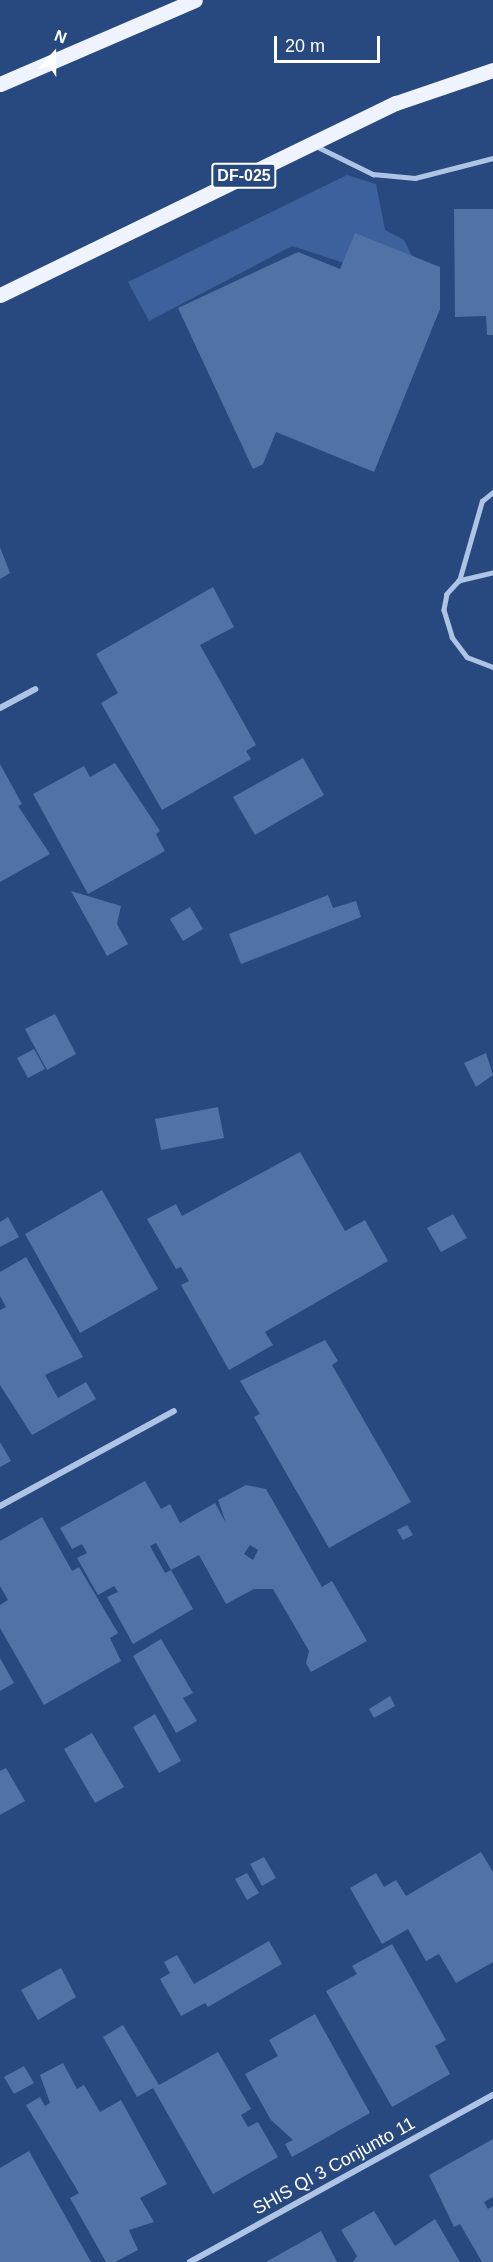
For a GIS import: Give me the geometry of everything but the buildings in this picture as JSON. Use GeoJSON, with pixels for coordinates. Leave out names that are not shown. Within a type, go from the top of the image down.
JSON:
{"type":"FeatureCollection","features":[{"type":"Feature","properties":{"kind":"main road"},"geometry":{"type":"LineString","coordinates":[[0,84],[195,0]]}},
{"type":"Feature","properties":{"kind":"main road","name":"DF-025"},"geometry":{"type":"LineString","coordinates":[[0,295],[396,103],[493,70]]}},
{"type":"Feature","properties":{"kind":"street"},"geometry":{"type":"LineString","coordinates":[[0,708],[35,689]]}},
{"type":"Feature","properties":{"kind":"street"},"geometry":{"type":"LineString","coordinates":[[0,1506],[174,1411]]}},
{"type":"Feature","properties":{"kind":"street","name":"SHIS QI 3 Conjunto 11"},"geometry":{"type":"LineString","coordinates":[[190,2262],[493,2096]]}},
{"type":"Feature","properties":{"kind":"lane"},"geometry":{"type":"LineString","coordinates":[[311,144],[373,174],[405,178],[493,158]]}},
{"type":"Feature","properties":{"kind":"lane"},"geometry":{"type":"LineString","coordinates":[[493,492],[482,501],[459,581],[447,594],[444,610],[452,637],[467,657],[493,667]]}},
{"type":"Feature","properties":{"kind":"lane"},"geometry":{"type":"LineString","coordinates":[[459,581],[493,573]]}},
{"type":"Feature","properties":{"kind":"shaded area"},"geometry":{"type":"Polygon","coordinates":[[[347,175],[376,184],[385,230],[404,240],[430,291],[292,246],[149,321],[128,282],[347,175]]]}}]}
